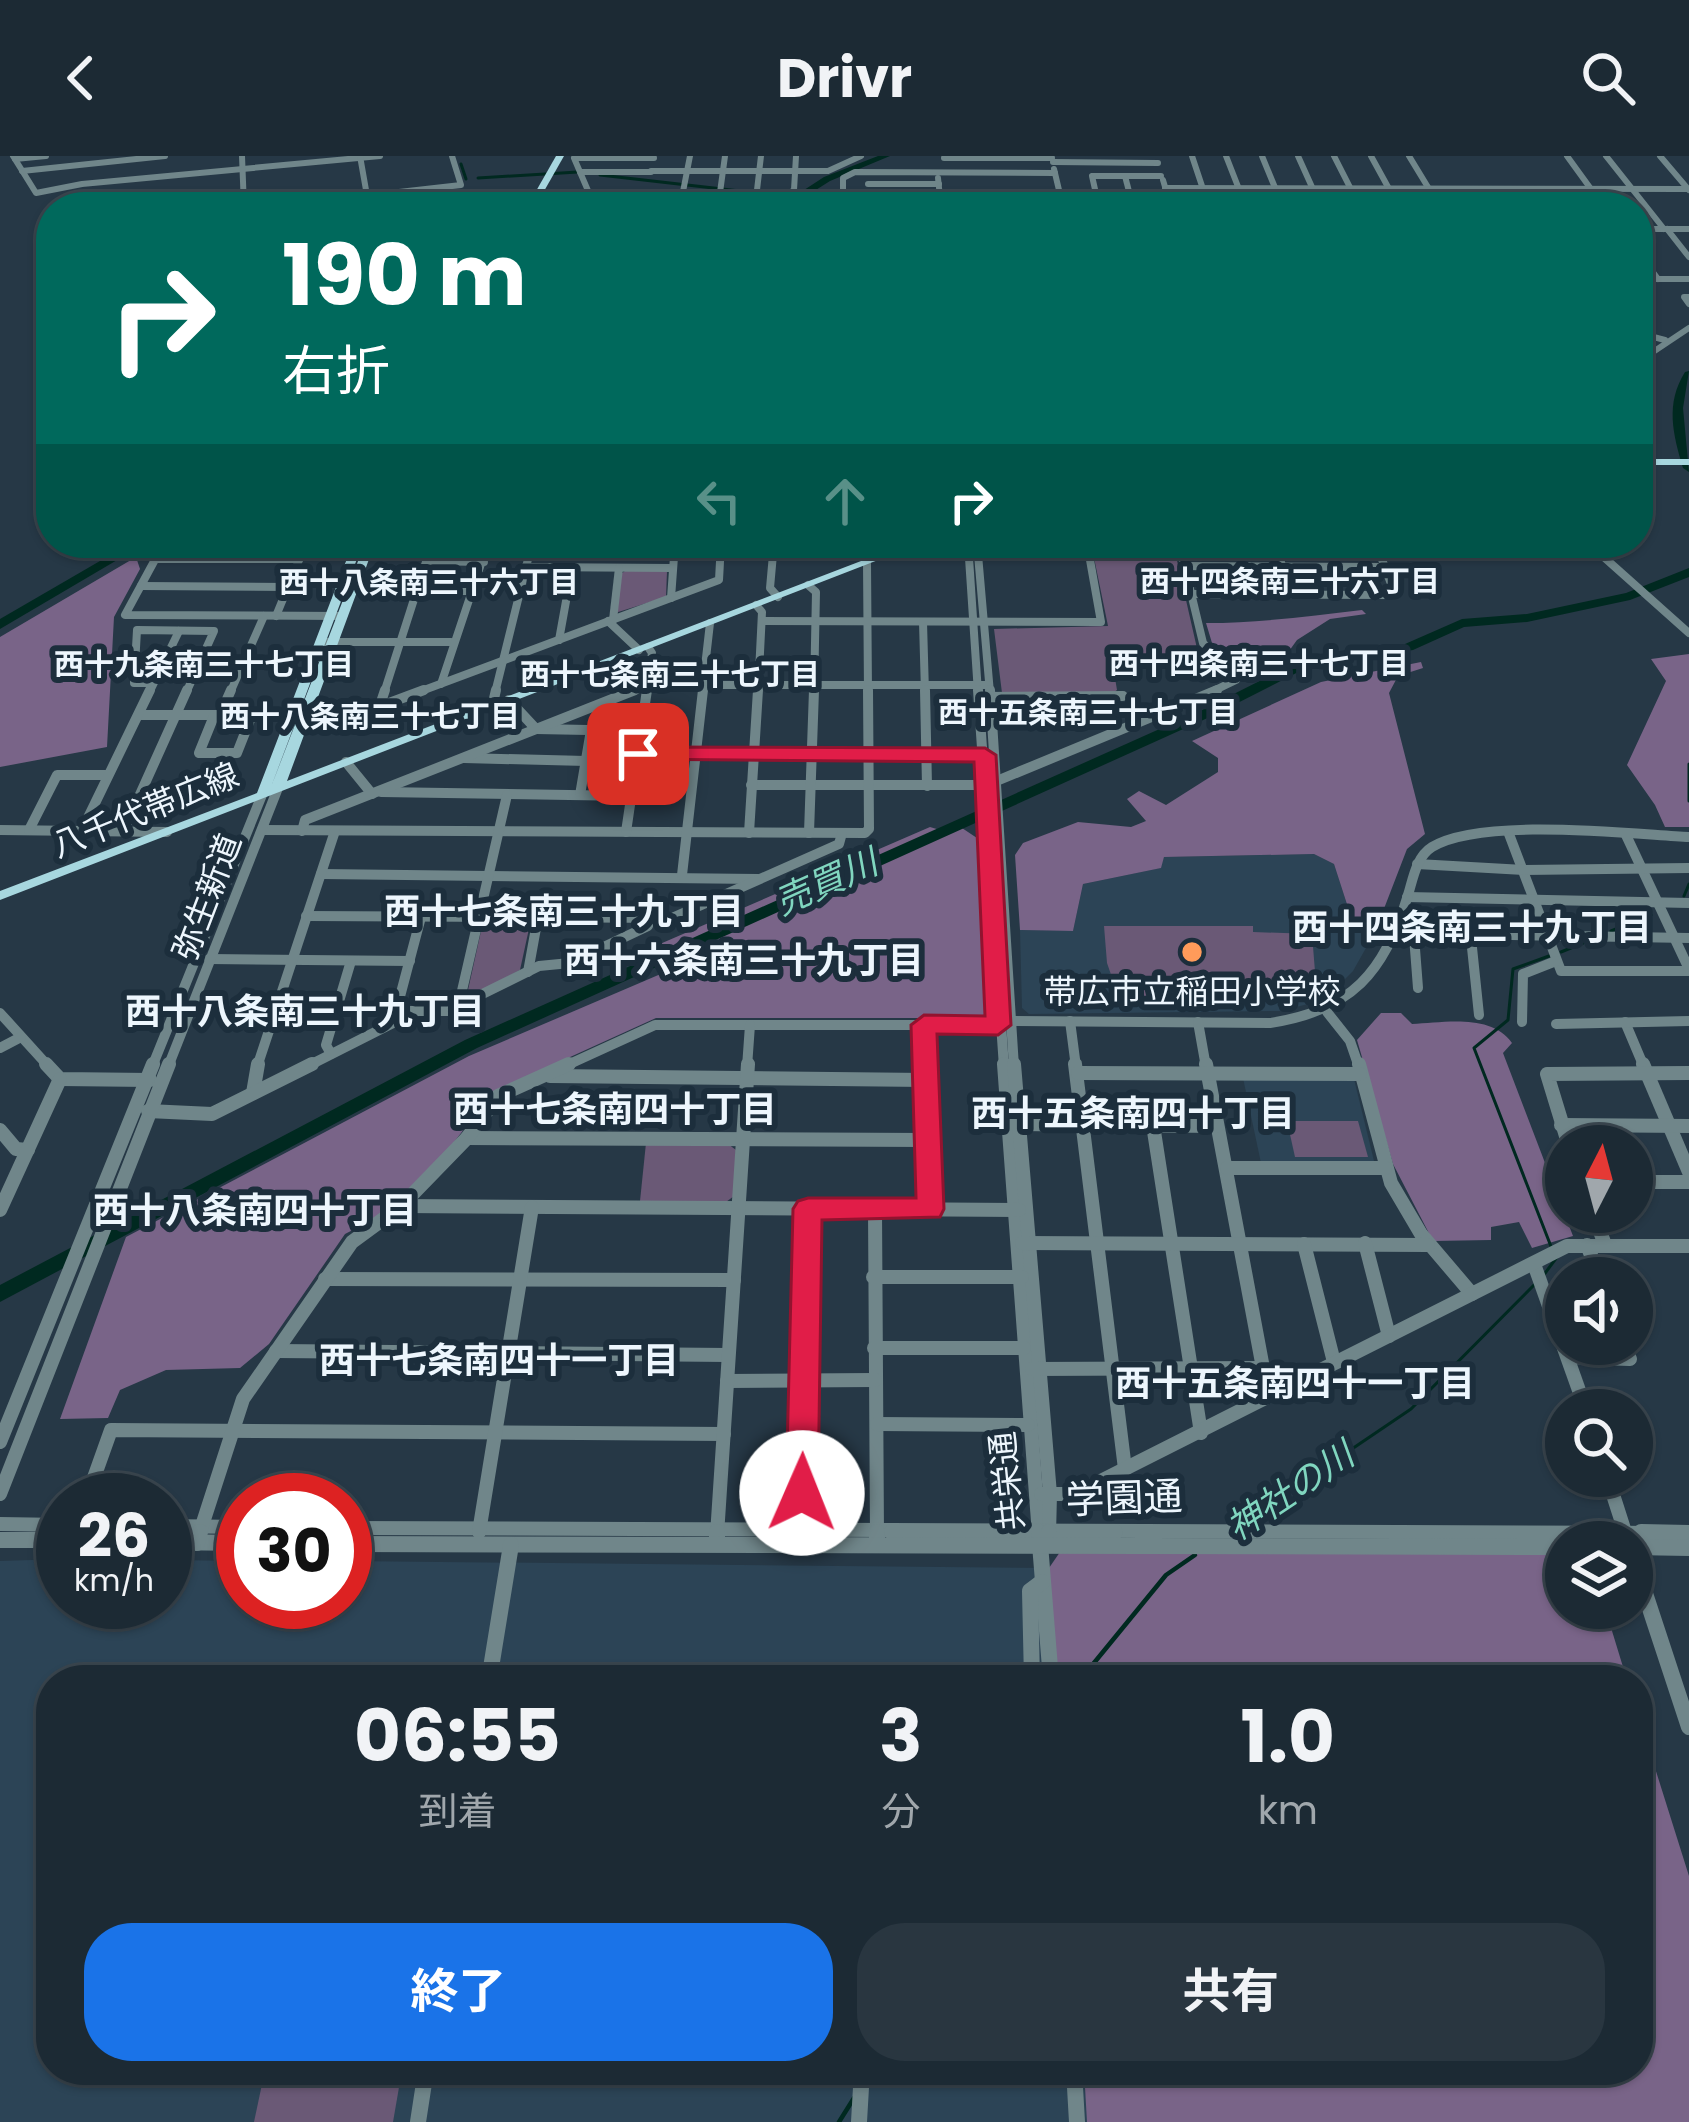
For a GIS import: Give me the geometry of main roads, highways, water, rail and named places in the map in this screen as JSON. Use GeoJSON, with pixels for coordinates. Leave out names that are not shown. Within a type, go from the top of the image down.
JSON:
{"type":"FeatureCollection","features":[{"type":"Feature","properties":{"kind":"main road"},"geometry":{"type":"LineString","coordinates":[[536,192],[556,156]]}},
{"type":"Feature","properties":{"kind":"main road"},"geometry":{"type":"LineString","coordinates":[[1653,462],[1689,462]]}},
{"type":"Feature","properties":{"kind":"main road","name":"八千代帯広線"},"geometry":{"type":"LineString","coordinates":[[336,616],[353,558]]}},
{"type":"Feature","properties":{"kind":"main road","name":"八千代帯広線"},"geometry":{"type":"LineString","coordinates":[[0,896],[262,794],[363,558]]}},
{"type":"Feature","properties":{"kind":"main road"},"geometry":{"type":"LineString","coordinates":[[262,794],[878,558]]}},
{"type":"Feature","properties":{"kind":"main road","name":"八千代帯広線"},"geometry":{"type":"LineString","coordinates":[[278,788],[298,715]]}},
{"type":"Feature","properties":{"kind":"waterway"},"geometry":{"type":"LineString","coordinates":[[807,192],[886,156]]}},
{"type":"Feature","properties":{"kind":"waterway"},"geometry":{"type":"LineString","coordinates":[[461,164],[466,179]]}},
{"type":"Feature","properties":{"kind":"waterway"},"geometry":{"type":"LineString","coordinates":[[478,178],[578,172]]}},
{"type":"Feature","properties":{"kind":"waterway"},"geometry":{"type":"LineString","coordinates":[[600,175],[748,192]]}},
{"type":"Feature","properties":{"kind":"waterway","name":"売買川"},"geometry":{"type":"LineString","coordinates":[[1689,374],[1677,408],[1689,468]]}},
{"type":"Feature","properties":{"kind":"waterway"},"geometry":{"type":"LineString","coordinates":[[0,625],[114,558]]}},
{"type":"Feature","properties":{"kind":"waterway","name":"売買川"},"geometry":{"type":"LineString","coordinates":[[0,1294],[471,1044],[1207,713],[1304,664],[1408,647],[1462,623],[1527,618],[1630,596],[1689,572]]}},
{"type":"Feature","properties":{"kind":"waterway","name":"神社の川"},"geometry":{"type":"LineString","coordinates":[[1689,764],[1689,801]]}},
{"type":"Feature","properties":{"kind":"waterway","name":"神社の川"},"geometry":{"type":"LineString","coordinates":[[1684,896],[1689,884]]}},
{"type":"Feature","properties":{"kind":"waterway","name":"神社の川"},"geometry":{"type":"LineString","coordinates":[[1611,931],[1651,915]]}},
{"type":"Feature","properties":{"kind":"waterway","name":"神社の川"},"geometry":{"type":"LineString","coordinates":[[1561,952],[1583,943]]}},
{"type":"Feature","properties":{"kind":"waterway","name":"神社の川"},"geometry":{"type":"LineString","coordinates":[[1549,956],[1513,969],[1508,1020],[1474,1048],[1552,1249]]}},
{"type":"Feature","properties":{"kind":"waterway","name":"神社の川"},"geometry":{"type":"LineString","coordinates":[[1238,1526],[1411,1409],[1536,1283]]}},
{"type":"Feature","properties":{"kind":"waterway","name":"神社の川"},"geometry":{"type":"LineString","coordinates":[[1092,1665],[1166,1575],[1195,1555]]}},
{"type":"Feature","properties":{"kind":"waterway","name":"神社の川"},"geometry":{"type":"LineString","coordinates":[[839,2122],[854,2098]]}},
{"type":"Feature","properties":{"kind":"place","name":"帯広市立稲田小学校"},"geometry":{"type":"Point","coordinates":[1192,952]}},
{"type":"Feature","properties":{"kind":"district","name":"西十四条南三十六丁目"},"geometry":{"type":"Point","coordinates":[1290,581]}},
{"type":"Feature","properties":{"kind":"district","name":"西十八条南三十六丁目"},"geometry":{"type":"Point","coordinates":[429,582]}},
{"type":"Feature","properties":{"kind":"district","name":"西十四条南三十七丁目"},"geometry":{"type":"Point","coordinates":[1259,663]}},
{"type":"Feature","properties":{"kind":"district","name":"西十九条南三十七丁目"},"geometry":{"type":"Point","coordinates":[204,664]}},
{"type":"Feature","properties":{"kind":"district","name":"西十七条南三十七丁目"},"geometry":{"type":"Point","coordinates":[670,674]}},
{"type":"Feature","properties":{"kind":"district","name":"西十五条南三十七丁目"},"geometry":{"type":"Point","coordinates":[1088,712]}},
{"type":"Feature","properties":{"kind":"district","name":"西十八条南三十七丁目"},"geometry":{"type":"Point","coordinates":[370,716]}},
{"type":"Feature","properties":{"kind":"district","name":"西十七条南三十九丁目"},"geometry":{"type":"Point","coordinates":[564,911]}},
{"type":"Feature","properties":{"kind":"district","name":"西十四条南三十九丁目"},"geometry":{"type":"Point","coordinates":[1472,927]}},
{"type":"Feature","properties":{"kind":"district","name":"西十六条南三十九丁目"},"geometry":{"type":"Point","coordinates":[744,960]}},
{"type":"Feature","properties":{"kind":"district","name":"西十八条南三十九丁目"},"geometry":{"type":"Point","coordinates":[305,1011]}},
{"type":"Feature","properties":{"kind":"district","name":"西十七条南四十丁目"},"geometry":{"type":"Point","coordinates":[615,1109]}},
{"type":"Feature","properties":{"kind":"district","name":"西十五条南四十丁目"},"geometry":{"type":"Point","coordinates":[1133,1113]}},
{"type":"Feature","properties":{"kind":"district","name":"西十八条南四十丁目"},"geometry":{"type":"Point","coordinates":[255,1210]}},
{"type":"Feature","properties":{"kind":"district","name":"西十七条南四十一丁目"},"geometry":{"type":"Point","coordinates":[499,1360]}},
{"type":"Feature","properties":{"kind":"district","name":"西十五条南四十一丁目"},"geometry":{"type":"Point","coordinates":[1295,1383]}}]}
